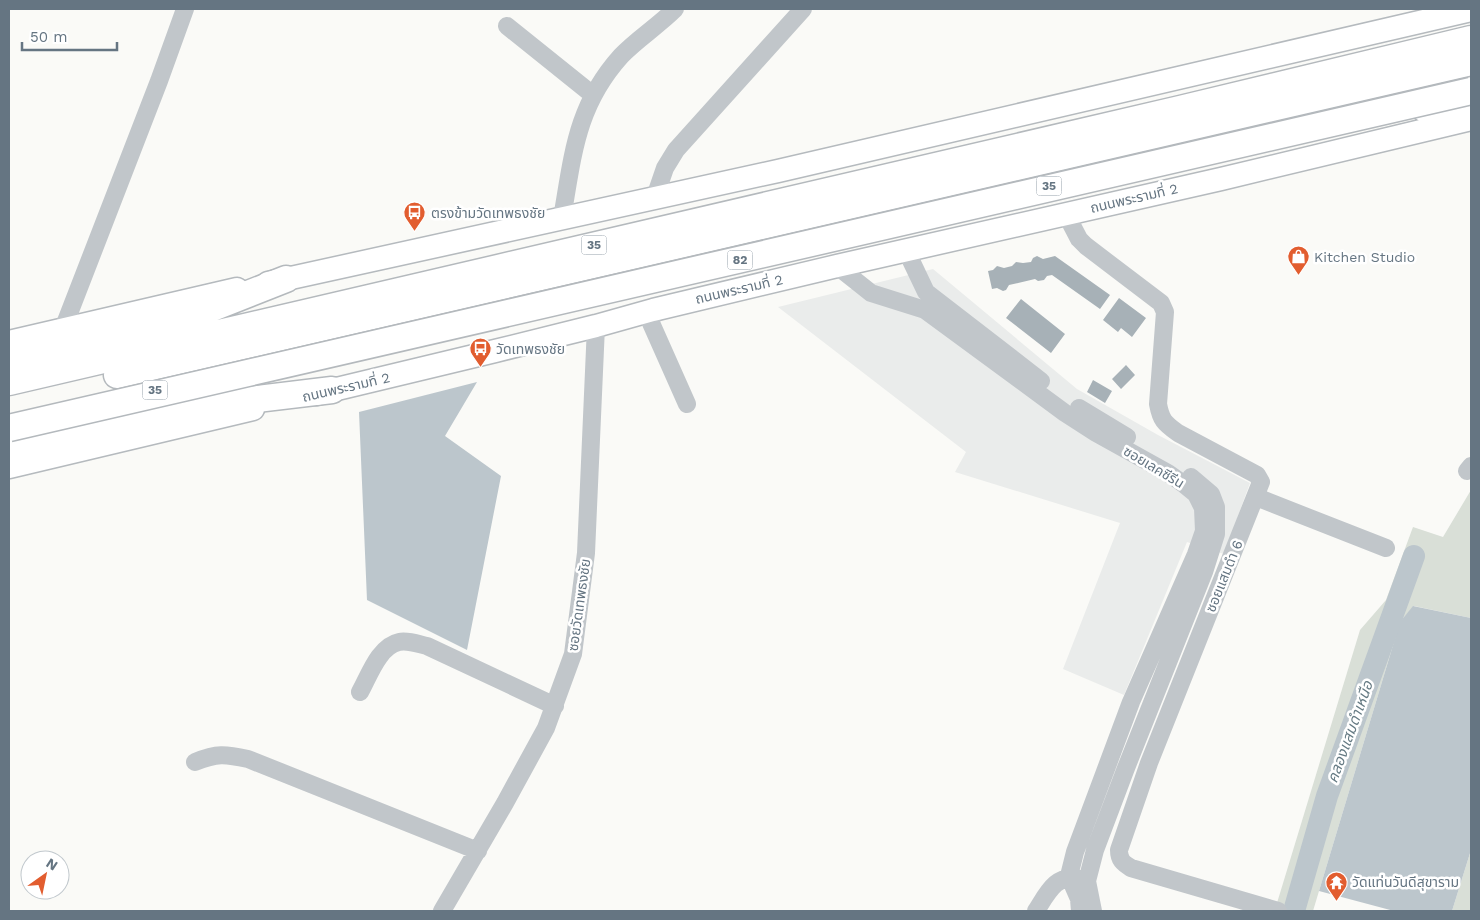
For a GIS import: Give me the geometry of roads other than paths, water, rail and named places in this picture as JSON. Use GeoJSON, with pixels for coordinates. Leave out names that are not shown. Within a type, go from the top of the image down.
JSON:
{"type":"FeatureCollection","features":[{"type":"Feature","properties":{"kind":"highway"},"geometry":{"type":"LineString","coordinates":[[1368,64],[1416,42],[1471,24]]}},
{"type":"Feature","properties":{"kind":"highway","name":"35"},"geometry":{"type":"LineString","coordinates":[[9,382],[1160,114],[1471,39]]}},
{"type":"Feature","properties":{"kind":"highway","name":"82"},"geometry":{"type":"LineString","coordinates":[[9,400],[1471,62]]}},
{"type":"Feature","properties":{"kind":"highway","name":"35"},"geometry":{"type":"LineString","coordinates":[[9,424],[1471,90]]}},
{"type":"Feature","properties":{"kind":"highway","name":"82"},"geometry":{"type":"LineString","coordinates":[[9,428],[1471,90]]}},
{"type":"Feature","properties":{"kind":"highway"},"geometry":{"type":"LineString","coordinates":[[1377,112],[1471,106]]}},
{"type":"Feature","properties":{"kind":"highway"},"geometry":{"type":"LineString","coordinates":[[172,324],[286,279]]}},
{"type":"Feature","properties":{"kind":"highway"},"geometry":{"type":"LineString","coordinates":[[9,361],[172,324],[292,315]]}},
{"type":"Feature","properties":{"kind":"highway"},"geometry":{"type":"LineString","coordinates":[[191,407],[301,357]]}},
{"type":"Feature","properties":{"kind":"highway"},"geometry":{"type":"LineString","coordinates":[[9,450],[191,407],[332,390]]}},
{"type":"Feature","properties":{"kind":"main road"},"geometry":{"type":"LineString","coordinates":[[9,342],[778,171],[1471,10]]}},
{"type":"Feature","properties":{"kind":"main road","name":"ถนนพระรามที่ 2"},"geometry":{"type":"LineString","coordinates":[[9,467],[837,266],[1471,119]]}},
{"type":"Feature","properties":{"kind":"street"},"geometry":{"type":"LineString","coordinates":[[64,329],[185,9]]}},
{"type":"Feature","properties":{"kind":"street"},"geometry":{"type":"LineString","coordinates":[[562,218],[574,144],[583,114],[593,95],[621,56],[675,9]]}},
{"type":"Feature","properties":{"kind":"street"},"geometry":{"type":"LineString","coordinates":[[655,197],[665,168],[676,150],[803,9]]}},
{"type":"Feature","properties":{"kind":"street"},"geometry":{"type":"LineString","coordinates":[[507,26],[593,95]]}},
{"type":"Feature","properties":{"kind":"street","name":"ซอยแสมดำ 6"},"geometry":{"type":"LineString","coordinates":[[1066,214],[1079,239],[1086,246],[1161,303],[1165,312],[1158,404],[1161,417],[1166,425],[1257,475],[1261,482],[1149,763],[1119,850],[1119,858],[1130,868],[1278,911]]}},
{"type":"Feature","properties":{"kind":"street","name":"ซอยเลคซีรีน"},"geometry":{"type":"LineString","coordinates":[[906,250],[926,292],[1096,433],[1168,473],[1196,494],[1203,508],[1203,556],[1096,850],[1087,881],[1093,911]]}},
{"type":"Feature","properties":{"kind":"street","name":"ซอยเลคซีรีน"},"geometry":{"type":"LineString","coordinates":[[837,266],[871,293],[925,310],[1067,407]]}},
{"type":"Feature","properties":{"kind":"street"},"geometry":{"type":"LineString","coordinates":[[653,310],[652,323],[687,404]]}},
{"type":"Feature","properties":{"kind":"street","name":"ซอยวัดเทพธงชัย"},"geometry":{"type":"LineString","coordinates":[[442,911],[527,764],[555,706],[575,645],[586,553],[596,326]]}},
{"type":"Feature","properties":{"kind":"street"},"geometry":{"type":"LineString","coordinates":[[1256,497],[1386,548]]}},
{"type":"Feature","properties":{"kind":"street","name":"ซอยเลคซีรีน"},"geometry":{"type":"LineString","coordinates":[[1069,876],[1074,852],[1131,702],[1203,556]]}},
{"type":"Feature","properties":{"kind":"street"},"geometry":{"type":"LineString","coordinates":[[360,692],[381,654],[389,646],[398,642],[409,642],[427,646],[555,706]]}},
{"type":"Feature","properties":{"kind":"street"},"geometry":{"type":"LineString","coordinates":[[195,762],[213,755],[229,755],[248,759],[478,851]]}},
{"type":"Feature","properties":{"kind":"street"},"geometry":{"type":"LineString","coordinates":[[1069,876],[1079,899],[1080,911]]}},
{"type":"Feature","properties":{"kind":"street"},"geometry":{"type":"LineString","coordinates":[[1036,911],[1058,881],[1069,876],[1087,881]]}},
{"type":"Feature","properties":{"kind":"waterway","name":"คลองแสมดำเหนือ"},"geometry":{"type":"LineString","coordinates":[[1294,911],[1327,796],[1414,556]]}},
{"type":"Feature","properties":{"kind":"place","name":"ตรงข้ามวัดเทพธงชัย"},"geometry":{"type":"Point","coordinates":[415,232]}},
{"type":"Feature","properties":{"kind":"place","name":"Kitchen Studio"},"geometry":{"type":"Point","coordinates":[1298,276]}},
{"type":"Feature","properties":{"kind":"place","name":"วัดเทพธงชัย"},"geometry":{"type":"Point","coordinates":[480,368]}},
{"type":"Feature","properties":{"kind":"place","name":"วัดแท่นวันดีสุขาราม"},"geometry":{"type":"Point","coordinates":[1336,901]}}]}
